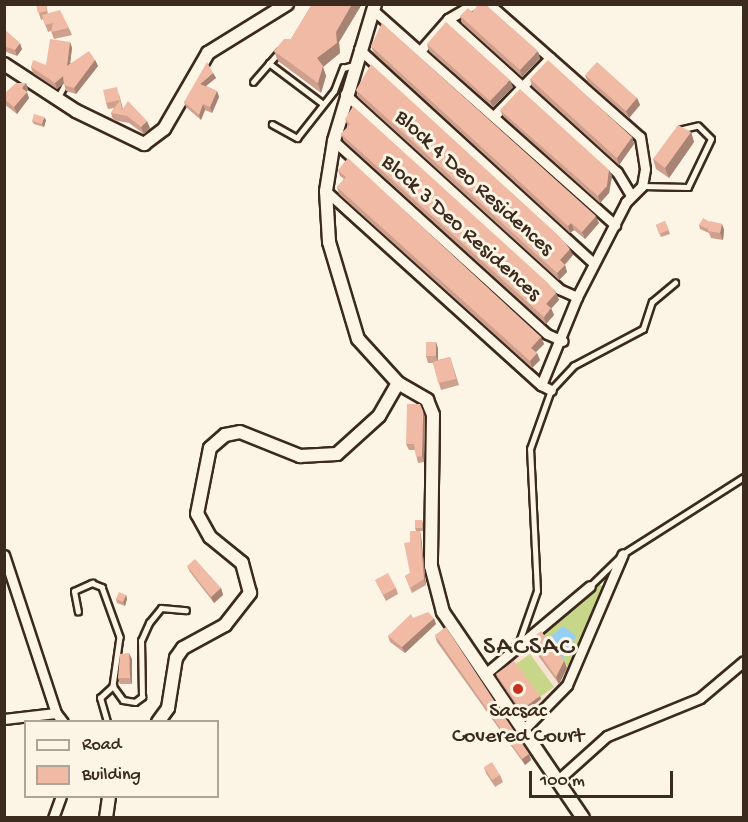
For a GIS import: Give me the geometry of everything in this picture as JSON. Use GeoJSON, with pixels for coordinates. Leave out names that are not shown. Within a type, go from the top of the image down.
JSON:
{"type":"FeatureCollection","features":[{"type":"Feature","properties":{"kind":"street"},"geometry":{"type":"LineString","coordinates":[[8,67],[57,99],[134,143],[152,141],[208,53],[287,4]]}},
{"type":"Feature","properties":{"kind":"street"},"geometry":{"type":"LineString","coordinates":[[421,50],[448,19],[474,4]]}},
{"type":"Feature","properties":{"kind":"street"},"geometry":{"type":"LineString","coordinates":[[489,4],[640,137],[645,169],[642,186],[631,195],[593,263],[563,341],[542,385]]}},
{"type":"Feature","properties":{"kind":"street"},"geometry":{"type":"LineString","coordinates":[[583,818],[443,612],[435,586],[433,415],[427,400],[398,383],[355,333],[328,243],[326,191],[334,141],[345,94],[374,7],[615,225]]}},
{"type":"Feature","properties":{"kind":"street"},"geometry":{"type":"LineString","coordinates":[[448,19],[617,172],[631,195]]}},
{"type":"Feature","properties":{"kind":"street"},"geometry":{"type":"LineString","coordinates":[[359,49],[593,263]]}},
{"type":"Feature","properties":{"kind":"street"},"geometry":{"type":"LineString","coordinates":[[494,116],[550,58]]}},
{"type":"Feature","properties":{"kind":"street","name":"Block 4 Deo Residences"},"geometry":{"type":"LineString","coordinates":[[345,94],[559,289],[578,297]]}},
{"type":"Feature","properties":{"kind":"street","name":"Block 3 Deo Residences"},"geometry":{"type":"LineString","coordinates":[[334,141],[547,334],[563,341]]}},
{"type":"Feature","properties":{"kind":"street"},"geometry":{"type":"LineString","coordinates":[[326,191],[542,385],[552,390]]}},
{"type":"Feature","properties":{"kind":"street"},"geometry":{"type":"LineString","coordinates":[[159,720],[168,708],[180,653],[235,618],[250,593],[242,563],[210,537],[197,514],[210,448],[225,435],[240,432],[300,456],[337,454],[379,416],[398,383]]}},
{"type":"Feature","properties":{"kind":"street"},"geometry":{"type":"LineString","coordinates":[[523,730],[567,685],[623,554]]}},
{"type":"Feature","properties":{"kind":"street"},"geometry":{"type":"LineString","coordinates":[[4,555],[56,712],[62,720]]}},
{"type":"Feature","properties":{"kind":"street"},"geometry":{"type":"LineString","coordinates":[[484,675],[590,586]]}},
{"type":"Feature","properties":{"kind":"street"},"geometry":{"type":"LineString","coordinates":[[558,779],[607,736],[700,698],[744,661]]}},
{"type":"Feature","properties":{"kind":"street"},"geometry":{"type":"LineString","coordinates":[[4,719],[56,712]]}},
{"type":"Feature","properties":{"kind":"street"},"geometry":{"type":"LineString","coordinates":[[53,818],[60,798]]}},
{"type":"Feature","properties":{"kind":"street"},"geometry":{"type":"LineString","coordinates":[[106,818],[109,798]]}},
{"type":"Feature","properties":{"kind":"lane"},"geometry":{"type":"LineString","coordinates":[[253,82],[280,50]]}},
{"type":"Feature","properties":{"kind":"lane"},"geometry":{"type":"LineString","coordinates":[[269,63],[322,103]]}},
{"type":"Feature","properties":{"kind":"lane"},"geometry":{"type":"LineString","coordinates":[[272,124],[297,138],[322,103],[334,91],[343,68],[354,65]]}},
{"type":"Feature","properties":{"kind":"lane"},"geometry":{"type":"LineString","coordinates":[[8,67],[31,73]]}},
{"type":"Feature","properties":{"kind":"lane"},"geometry":{"type":"LineString","coordinates":[[57,99],[63,86]]}},
{"type":"Feature","properties":{"kind":"lane"},"geometry":{"type":"LineString","coordinates":[[642,186],[688,187],[711,139],[698,126],[674,138]]}},
{"type":"Feature","properties":{"kind":"lane"},"geometry":{"type":"LineString","coordinates":[[513,653],[537,591],[530,449],[552,390],[573,366],[643,329],[652,302],[675,283]]}},
{"type":"Feature","properties":{"kind":"lane"},"geometry":{"type":"LineString","coordinates":[[590,586],[623,554],[744,477]]}},
{"type":"Feature","properties":{"kind":"lane"},"geometry":{"type":"LineString","coordinates":[[78,612],[75,591],[93,583],[102,587],[120,637],[113,686],[100,699],[106,720]]}},
{"type":"Feature","properties":{"kind":"lane"},"geometry":{"type":"LineString","coordinates":[[113,686],[123,700],[142,697],[141,641],[149,623],[161,608],[186,610]]}},
{"type":"Feature","properties":{"kind":"shaded area"},"geometry":{"type":"Polygon","coordinates":[[[543,635],[570,670],[560,690],[524,725],[490,678],[543,635]]]}},
{"type":"Feature","properties":{"kind":"green space"},"geometry":{"type":"Polygon","coordinates":[[[599,583],[604,589],[570,670],[543,635],[599,583]]]}},
{"type":"Feature","properties":{"kind":"green space"},"geometry":{"type":"Polygon","coordinates":[[[530,654],[554,687],[540,697],[516,664],[530,654]]]}},
{"type":"Feature","properties":{"kind":"water"},"geometry":{"type":"Polygon","coordinates":[[[563,626],[576,636],[563,659],[549,639],[563,626]]]}},
{"type":"Feature","properties":{"kind":"building"},"geometry":{"type":"Polygon","coordinates":[[[36,4],[45,4],[47,11],[38,13],[36,4]]]}},
{"type":"Feature","properties":{"kind":"building"},"geometry":{"type":"Polygon","coordinates":[[[312,4],[352,4],[336,32],[337,43],[317,58],[323,66],[318,83],[274,51],[284,39],[291,39],[312,4]]]}},
{"type":"Feature","properties":{"kind":"building"},"geometry":{"type":"Polygon","coordinates":[[[479,4],[485,4],[538,51],[520,70],[460,16],[468,8],[472,12],[479,4]]]}},
{"type":"Feature","properties":{"kind":"building"},"geometry":{"type":"Polygon","coordinates":[[[60,10],[69,28],[51,32],[53,23],[45,25],[42,15],[60,10]]]}},
{"type":"Feature","properties":{"kind":"building"},"geometry":{"type":"Polygon","coordinates":[[[446,22],[510,80],[490,101],[427,44],[446,22]]]}},
{"type":"Feature","properties":{"kind":"building"},"geometry":{"type":"Polygon","coordinates":[[[382,23],[596,216],[582,232],[571,223],[568,226],[371,46],[382,23]]]}},
{"type":"Feature","properties":{"kind":"building"},"geometry":{"type":"Polygon","coordinates":[[[4,29],[20,43],[15,50],[4,46],[4,29]]]}},
{"type":"Feature","properties":{"kind":"building"},"geometry":{"type":"Polygon","coordinates":[[[50,39],[70,42],[67,66],[89,51],[95,60],[74,88],[64,85],[63,76],[55,83],[31,67],[33,60],[46,65],[50,39]]]}},
{"type":"Feature","properties":{"kind":"building"},"geometry":{"type":"Polygon","coordinates":[[[548,60],[632,137],[617,158],[530,79],[548,60]]]}},
{"type":"Feature","properties":{"kind":"building"},"geometry":{"type":"Polygon","coordinates":[[[207,62],[213,73],[200,84],[217,91],[210,107],[203,104],[199,115],[184,102],[207,62]]]}},
{"type":"Feature","properties":{"kind":"building"},"geometry":{"type":"Polygon","coordinates":[[[597,62],[637,98],[626,111],[585,75],[597,62]]]}},
{"type":"Feature","properties":{"kind":"building"},"geometry":{"type":"Polygon","coordinates":[[[371,64],[559,236],[570,249],[560,260],[565,265],[557,273],[356,90],[371,64]]]}},
{"type":"Feature","properties":{"kind":"building"},"geometry":{"type":"Polygon","coordinates":[[[16,83],[26,83],[22,88],[27,92],[14,107],[4,99],[4,94],[16,83]]]}},
{"type":"Feature","properties":{"kind":"building"},"geometry":{"type":"Polygon","coordinates":[[[117,87],[120,100],[106,103],[103,90],[117,87]]]}},
{"type":"Feature","properties":{"kind":"building"},"geometry":{"type":"Polygon","coordinates":[[[520,89],[609,170],[607,186],[598,196],[500,110],[520,89]]]}},
{"type":"Feature","properties":{"kind":"building"},"geometry":{"type":"Polygon","coordinates":[[[120,100],[122,110],[128,101],[147,121],[141,127],[127,116],[111,113],[120,100]]]}},
{"type":"Feature","properties":{"kind":"building"},"geometry":{"type":"Polygon","coordinates":[[[353,106],[548,283],[556,293],[546,304],[551,308],[544,317],[341,134],[350,124],[345,119],[353,106]]]}},
{"type":"Feature","properties":{"kind":"building"},"geometry":{"type":"Polygon","coordinates":[[[34,114],[44,117],[42,124],[32,121],[34,114]]]}},
{"type":"Feature","properties":{"kind":"building"},"geometry":{"type":"Polygon","coordinates":[[[678,125],[691,132],[665,168],[653,159],[678,125]]]}},
{"type":"Feature","properties":{"kind":"building"},"geometry":{"type":"Polygon","coordinates":[[[348,158],[541,337],[531,348],[537,353],[530,361],[337,187],[346,177],[338,170],[348,158]]]}},
{"type":"Feature","properties":{"kind":"building"},"geometry":{"type":"Polygon","coordinates":[[[703,218],[710,222],[708,229],[699,225],[703,218]]]}},
{"type":"Feature","properties":{"kind":"building"},"geometry":{"type":"Polygon","coordinates":[[[665,221],[669,230],[659,234],[656,225],[665,221]]]}},
{"type":"Feature","properties":{"kind":"building"},"geometry":{"type":"Polygon","coordinates":[[[710,221],[722,224],[720,233],[708,231],[710,221]]]}},
{"type":"Feature","properties":{"kind":"building"},"geometry":{"type":"Polygon","coordinates":[[[426,342],[436,342],[436,356],[426,356],[426,342]]]}},
{"type":"Feature","properties":{"kind":"building"},"geometry":{"type":"Polygon","coordinates":[[[450,357],[456,379],[438,383],[433,362],[450,357]]]}},
{"type":"Feature","properties":{"kind":"building"},"geometry":{"type":"Polygon","coordinates":[[[407,404],[420,404],[423,411],[422,456],[416,457],[414,444],[406,444],[407,404]]]}},
{"type":"Feature","properties":{"kind":"building"},"geometry":{"type":"Polygon","coordinates":[[[415,520],[422,520],[422,528],[415,528],[415,520]]]}},
{"type":"Feature","properties":{"kind":"building"},"geometry":{"type":"Polygon","coordinates":[[[410,531],[420,531],[424,579],[410,588],[405,576],[410,573],[404,543],[410,542],[410,531]]]}},
{"type":"Feature","properties":{"kind":"building"},"geometry":{"type":"Polygon","coordinates":[[[195,559],[221,588],[211,597],[187,566],[195,559]]]}},
{"type":"Feature","properties":{"kind":"building"},"geometry":{"type":"Polygon","coordinates":[[[388,573],[396,588],[383,595],[375,580],[388,573]]]}},
{"type":"Feature","properties":{"kind":"building"},"geometry":{"type":"Polygon","coordinates":[[[119,592],[126,595],[123,602],[116,599],[119,592]]]}},
{"type":"Feature","properties":{"kind":"building"},"geometry":{"type":"Polygon","coordinates":[[[428,612],[434,618],[402,647],[388,636],[411,614],[413,618],[428,612]]]}},
{"type":"Feature","properties":{"kind":"building"},"geometry":{"type":"Polygon","coordinates":[[[446,627],[529,754],[522,759],[435,635],[446,627]]]}},
{"type":"Feature","properties":{"kind":"building"},"geometry":{"type":"Polygon","coordinates":[[[541,631],[564,661],[556,677],[530,640],[541,631]]]}},
{"type":"Feature","properties":{"kind":"building"},"geometry":{"type":"Polygon","coordinates":[[[129,653],[130,678],[118,678],[120,654],[129,653]]]}},
{"type":"Feature","properties":{"kind":"building","name":"Sacsac Covered Court"},"geometry":{"type":"Polygon","coordinates":[[[514,661],[540,696],[521,710],[496,674],[514,661]]]}},
{"type":"Feature","properties":{"kind":"building"},"geometry":{"type":"Polygon","coordinates":[[[492,762],[500,775],[492,780],[484,767],[492,762]]]}},
{"type":"Feature","properties":{"kind":"place","name":"Sacsac Covered Court"},"geometry":{"type":"Point","coordinates":[518,689]}},
{"type":"Feature","properties":{"kind":"district","name":"SACSAC"},"geometry":{"type":"Point","coordinates":[529,649]}}]}
